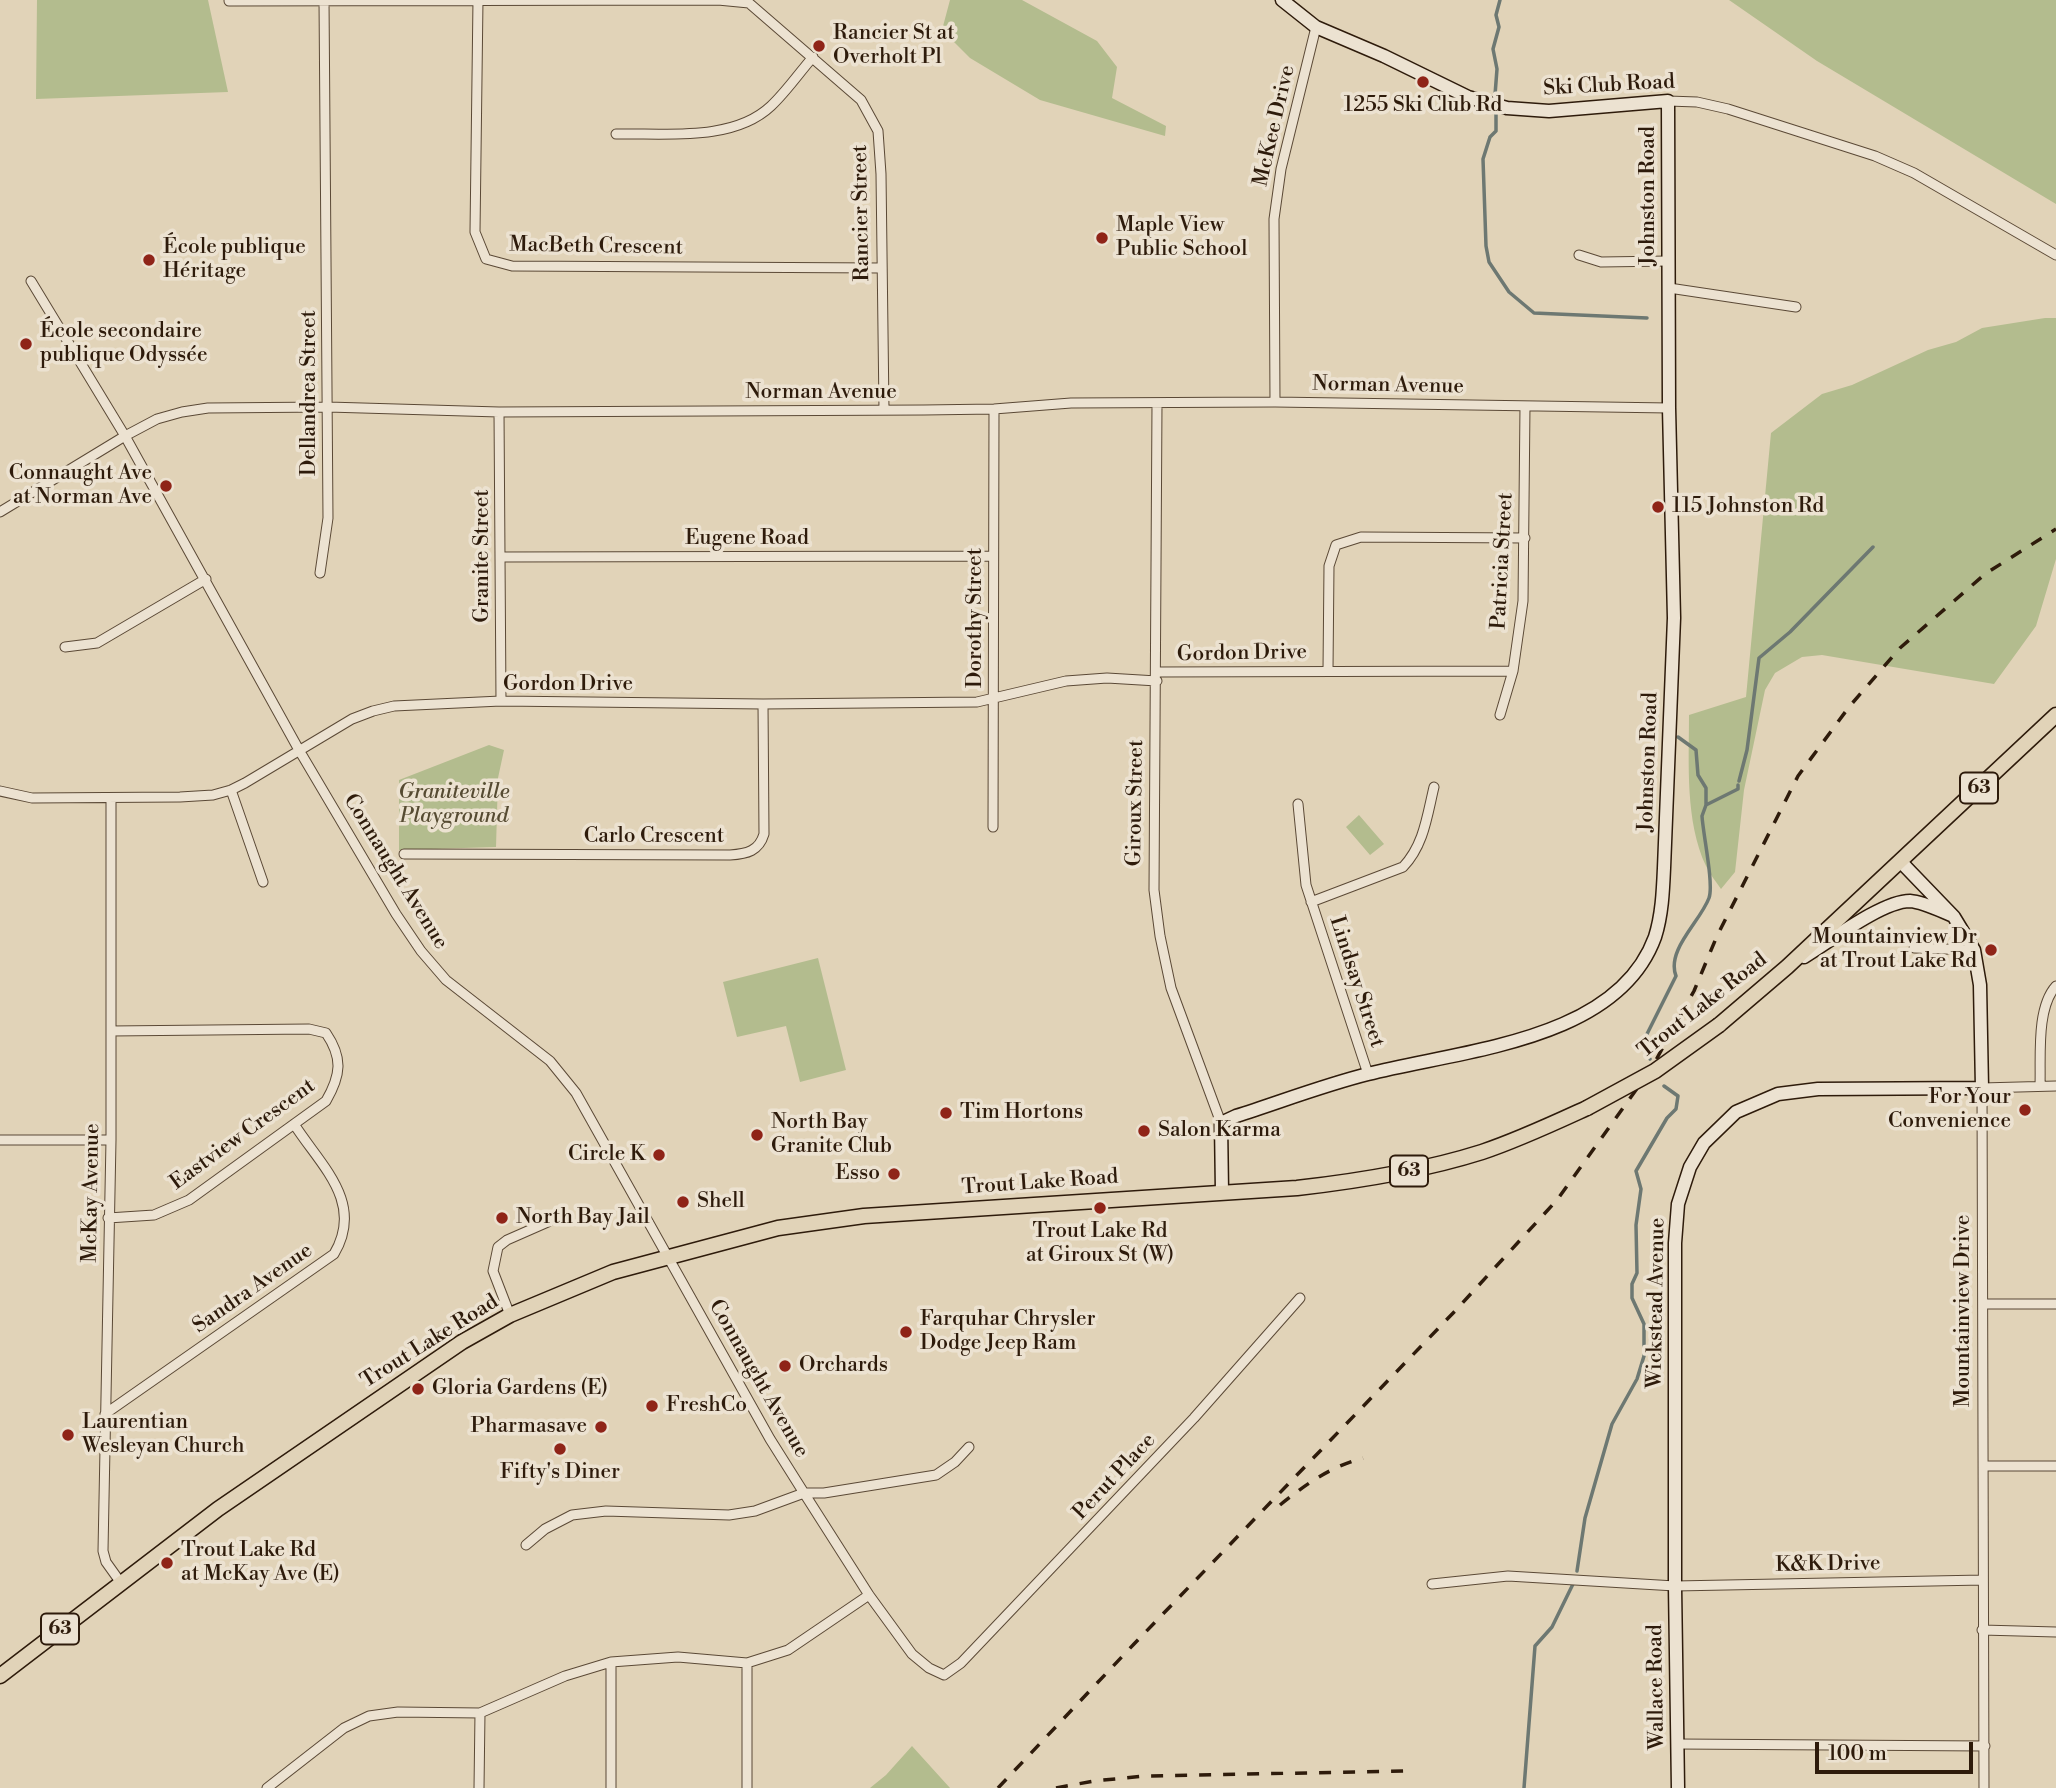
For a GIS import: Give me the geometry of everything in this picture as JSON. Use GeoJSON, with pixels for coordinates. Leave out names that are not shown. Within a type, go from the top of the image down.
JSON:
{"type":"FeatureCollection","features":[{"type":"Feature","properties":{"kind":"main road","name":"Trout Lake Road"},"geometry":{"type":"LineString","coordinates":[[0,1676],[218,1509],[461,1342],[510,1315],[613,1272],[778,1228],[864,1216],[1297,1188],[1360,1181],[1439,1164],[1521,1138],[1587,1108],[1655,1071],[1719,1025],[1787,967],[2056,715]]}},
{"type":"Feature","properties":{"kind":"street","name":"MacBeth Crescent"},"geometry":{"type":"LineString","coordinates":[[478,0],[475,232],[486,259],[512,266],[881,268]]}},
{"type":"Feature","properties":{"kind":"street","name":"Ski Club Road"},"geometry":{"type":"LineString","coordinates":[[1282,0],[1316,27],[1384,56],[1468,97],[1507,108],[1549,111],[1668,101],[1697,102],[1875,156],[1914,173],[2056,255]]}},
{"type":"Feature","properties":{"kind":"street","name":"Rancier Street"},"geometry":{"type":"LineString","coordinates":[[229,1],[749,1],[861,100],[878,131],[884,410]]}},
{"type":"Feature","properties":{"kind":"street","name":"Dellandrea Street"},"geometry":{"type":"LineString","coordinates":[[320,573],[328,518],[324,1]]}},
{"type":"Feature","properties":{"kind":"street","name":"McKee Drive"},"geometry":{"type":"LineString","coordinates":[[1275,402],[1273,219],[1281,169],[1316,27]]}},
{"type":"Feature","properties":{"kind":"street"},"geometry":{"type":"LineString","coordinates":[[616,134],[714,132],[744,125],[770,107],[813,57]]}},
{"type":"Feature","properties":{"kind":"street","name":"Johnston Road"},"geometry":{"type":"LineString","coordinates":[[1220,1123],[1368,1074],[1510,1042],[1570,1020],[1621,987],[1641,964],[1655,936],[1662,902],[1674,618],[1669,408],[1668,101]]}},
{"type":"Feature","properties":{"kind":"street"},"geometry":{"type":"LineString","coordinates":[[1579,255],[1601,262],[1668,261]]}},
{"type":"Feature","properties":{"kind":"street","name":"Connaught Avenue"},"geometry":{"type":"LineString","coordinates":[[31,281],[125,436],[299,750],[396,914],[421,951],[446,979],[550,1061],[576,1093],[770,1439],[869,1595],[912,1654],[929,1668],[944,1675],[948,1674]]}},
{"type":"Feature","properties":{"kind":"street"},"geometry":{"type":"LineString","coordinates":[[1669,288],[1796,307]]}},
{"type":"Feature","properties":{"kind":"street","name":"Norman Avenue"},"geometry":{"type":"LineString","coordinates":[[0,512],[157,419],[208,408],[328,407],[499,412],[994,410],[1071,403],[1275,402],[1669,408]]}},
{"type":"Feature","properties":{"kind":"street","name":"Giroux Street"},"geometry":{"type":"LineString","coordinates":[[1157,404],[1154,890],[1171,988],[1220,1123],[1222,1192]]}},
{"type":"Feature","properties":{"kind":"street","name":"Patricia Street"},"geometry":{"type":"LineString","coordinates":[[1500,715],[1513,671],[1523,601],[1525,407]]}},
{"type":"Feature","properties":{"kind":"street","name":"Dorothy Street"},"geometry":{"type":"LineString","coordinates":[[993,827],[994,410]]}},
{"type":"Feature","properties":{"kind":"street","name":"Granite Street"},"geometry":{"type":"LineString","coordinates":[[499,412],[501,701]]}},
{"type":"Feature","properties":{"kind":"street"},"geometry":{"type":"LineString","coordinates":[[1328,670],[1329,566],[1336,545],[1361,537],[1524,538]]}},
{"type":"Feature","properties":{"kind":"street","name":"Eugene Road"},"geometry":{"type":"LineString","coordinates":[[501,557],[993,556]]}},
{"type":"Feature","properties":{"kind":"street"},"geometry":{"type":"LineString","coordinates":[[65,647],[97,643],[206,579]]}},
{"type":"Feature","properties":{"kind":"street","name":"Gordon Drive"},"geometry":{"type":"LineString","coordinates":[[0,791],[32,798],[111,798],[197,797],[231,790],[352,719],[373,711],[418,704],[501,701],[763,704],[977,702],[1066,681],[1107,678],[1328,670],[1513,671]]}},
{"type":"Feature","properties":{"kind":"street","name":"Carlo Crescent"},"geometry":{"type":"LineString","coordinates":[[404,854],[730,855],[754,850],[761,843],[764,834],[763,704]]}},
{"type":"Feature","properties":{"kind":"street"},"geometry":{"type":"LineString","coordinates":[[1311,902],[1403,867],[1420,843],[1434,787]]}},
{"type":"Feature","properties":{"kind":"street"},"geometry":{"type":"LineString","coordinates":[[231,790],[263,882]]}},
{"type":"Feature","properties":{"kind":"street","name":"McKay Avenue"},"geometry":{"type":"LineString","coordinates":[[111,798],[111,1140],[103,1550],[106,1562],[121,1583]]}},
{"type":"Feature","properties":{"kind":"street","name":"Lindsay Street"},"geometry":{"type":"LineString","coordinates":[[1298,804],[1306,885],[1368,1074]]}},
{"type":"Feature","properties":{"kind":"street","name":"Mountainview Drive"},"geometry":{"type":"LineString","coordinates":[[1901,862],[1954,917],[1974,950],[1980,985],[1984,1304],[1984,1788]]}},
{"type":"Feature","properties":{"kind":"street"},"geometry":{"type":"LineString","coordinates":[[1787,967],[1882,908],[1909,901],[1935,908],[1954,917]]}},
{"type":"Feature","properties":{"kind":"street"},"geometry":{"type":"LineString","coordinates":[[1914,948],[1974,950]]}},
{"type":"Feature","properties":{"kind":"street"},"geometry":{"type":"LineString","coordinates":[[2040,1086],[2043,1014],[2051,991],[2056,986]]}},
{"type":"Feature","properties":{"kind":"street","name":"Eastview Crescent"},"geometry":{"type":"LineString","coordinates":[[108,1218],[154,1215],[189,1199],[326,1101],[335,1084],[338,1067],[336,1048],[326,1033],[309,1029],[111,1031]]}},
{"type":"Feature","properties":{"kind":"street","name":"Wickstead Avenue"},"geometry":{"type":"LineString","coordinates":[[1675,1586],[1675,1242],[1678,1204],[1690,1167],[1704,1143],[1736,1112],[1778,1094],[1818,1089],[2056,1086]]}},
{"type":"Feature","properties":{"kind":"street","name":"Sandra Avenue"},"geometry":{"type":"LineString","coordinates":[[105,1414],[334,1254],[343,1239],[346,1222],[344,1205],[338,1188],[294,1124]]}},
{"type":"Feature","properties":{"kind":"street"},"geometry":{"type":"LineString","coordinates":[[0,1140],[111,1140]]}},
{"type":"Feature","properties":{"kind":"street"},"geometry":{"type":"LineString","coordinates":[[510,1315],[493,1271],[498,1247],[507,1240],[548,1222]]}},
{"type":"Feature","properties":{"kind":"street","name":"Perut Place"},"geometry":{"type":"LineString","coordinates":[[948,1674],[1194,1418],[1300,1298]]}},
{"type":"Feature","properties":{"kind":"street"},"geometry":{"type":"LineString","coordinates":[[1984,1304],[2056,1304]]}},
{"type":"Feature","properties":{"kind":"street"},"geometry":{"type":"LineString","coordinates":[[526,1545],[545,1529],[572,1515],[606,1511],[729,1515],[755,1511],[804,1493],[824,1493],[936,1475],[970,1447]]}},
{"type":"Feature","properties":{"kind":"street"},"geometry":{"type":"LineString","coordinates":[[1984,1466],[2056,1466]]}},
{"type":"Feature","properties":{"kind":"street","name":"K&K Drive"},"geometry":{"type":"LineString","coordinates":[[1432,1584],[1508,1576],[1675,1586],[1983,1580]]}},
{"type":"Feature","properties":{"kind":"street","name":"Wallace Road"},"geometry":{"type":"LineString","coordinates":[[1675,1586],[1678,1788]]}},
{"type":"Feature","properties":{"kind":"street"},"geometry":{"type":"LineString","coordinates":[[267,1788],[344,1728],[369,1716],[398,1712],[480,1713],[565,1676],[611,1662],[678,1657],[747,1664],[788,1650],[869,1595]]}},
{"type":"Feature","properties":{"kind":"street"},"geometry":{"type":"LineString","coordinates":[[1982,1630],[2056,1632]]}},
{"type":"Feature","properties":{"kind":"street"},"geometry":{"type":"LineString","coordinates":[[611,1662],[611,1788]]}},
{"type":"Feature","properties":{"kind":"street"},"geometry":{"type":"LineString","coordinates":[[747,1664],[747,1788]]}},
{"type":"Feature","properties":{"kind":"street"},"geometry":{"type":"LineString","coordinates":[[479,1788],[480,1713]]}},
{"type":"Feature","properties":{"kind":"street"},"geometry":{"type":"LineString","coordinates":[[1677,1744],[1985,1746]]}},
{"type":"Feature","properties":{"kind":"green space"},"geometry":{"type":"Polygon","coordinates":[[[37,0],[208,0],[228,92],[36,99],[37,0]]]}},
{"type":"Feature","properties":{"kind":"green space"},"geometry":{"type":"Polygon","coordinates":[[[950,0],[1022,0],[1097,41],[1117,67],[1112,98],[1166,126],[1165,136],[1040,100],[970,58],[942,30],[950,0]]]}},
{"type":"Feature","properties":{"kind":"green space"},"geometry":{"type":"Polygon","coordinates":[[[1729,0],[2056,0],[2056,204],[1817,61],[1729,0]]]}},
{"type":"Feature","properties":{"kind":"green space"},"geometry":{"type":"Polygon","coordinates":[[[2056,318],[2056,559],[2036,626],[1994,684],[1822,655],[1802,657],[1775,673],[1765,690],[1744,790],[1735,872],[1721,889],[1706,866],[1694,830],[1689,772],[1689,715],[1746,697],[1771,433],[1822,394],[1852,385],[1928,350],[1956,342],[1982,328],[2056,318]]]}},
{"type":"Feature","properties":{"kind":"green space","name":"Graniteville Playground"},"geometry":{"type":"Polygon","coordinates":[[[489,745],[504,750],[498,778],[496,847],[399,850],[399,780],[489,745]]]}},
{"type":"Feature","properties":{"kind":"green space"},"geometry":{"type":"Polygon","coordinates":[[[1359,815],[1384,844],[1370,855],[1346,827],[1359,815]]]}},
{"type":"Feature","properties":{"kind":"green space"},"geometry":{"type":"Polygon","coordinates":[[[818,958],[846,1070],[800,1082],[786,1026],[737,1037],[723,982],[818,958]]]}},
{"type":"Feature","properties":{"kind":"green space"},"geometry":{"type":"Polygon","coordinates":[[[912,1746],[950,1788],[870,1788],[886,1775],[912,1746]]]}},
{"type":"Feature","properties":{"kind":"waterway"},"geometry":{"type":"LineString","coordinates":[[1495,95],[1497,69],[1493,49],[1499,27],[1496,15],[1500,0]]}},
{"type":"Feature","properties":{"kind":"waterway"},"geometry":{"type":"LineString","coordinates":[[1496,113],[1496,131],[1490,137],[1483,159],[1486,246],[1489,262],[1509,292],[1534,313],[1647,318]]}},
{"type":"Feature","properties":{"kind":"waterway"},"geometry":{"type":"LineString","coordinates":[[1739,781],[1747,750],[1759,658],[1790,632],[1873,547]]}},
{"type":"Feature","properties":{"kind":"waterway"},"geometry":{"type":"LineString","coordinates":[[1650,1059],[1641,1046],[1676,976],[1674,966],[1680,946],[1705,907],[1710,891],[1702,816],[1706,805],[1706,788],[1698,775],[1696,750],[1678,737]]}},
{"type":"Feature","properties":{"kind":"waterway"},"geometry":{"type":"LineString","coordinates":[[1706,805],[1738,789],[1738,785]]}},
{"type":"Feature","properties":{"kind":"waterway"},"geometry":{"type":"LineString","coordinates":[[1577,1571],[1585,1518],[1612,1424],[1637,1379],[1644,1356],[1644,1324],[1632,1298],[1632,1284],[1637,1273],[1636,1225],[1641,1189],[1636,1171],[1667,1118],[1676,1109],[1678,1096],[1664,1086]]}},
{"type":"Feature","properties":{"kind":"waterway"},"geometry":{"type":"LineString","coordinates":[[1524,1788],[1535,1646],[1552,1627],[1573,1584]]}},
{"type":"Feature","properties":{"kind":"railway"},"geometry":{"type":"LineString","coordinates":[[998,1788],[1456,1310],[1557,1200],[1651,1069],[1694,991],[1717,936],[1798,776],[1849,707],[1900,648],[1985,574],[2056,529]]}},
{"type":"Feature","properties":{"kind":"railway"},"geometry":{"type":"LineString","coordinates":[[1280,1505],[1319,1477],[1363,1458]]}},
{"type":"Feature","properties":{"kind":"railway"},"geometry":{"type":"LineString","coordinates":[[1056,1788],[1145,1776],[1408,1771]]}},
{"type":"Feature","properties":{"kind":"place","name":"Rancier St at Overholt Pl"},"geometry":{"type":"Point","coordinates":[819,46]}},
{"type":"Feature","properties":{"kind":"place","name":"1255 Ski Club Rd"},"geometry":{"type":"Point","coordinates":[1423,82]}},
{"type":"Feature","properties":{"kind":"place","name":"Maple View Public School"},"geometry":{"type":"Point","coordinates":[1102,238]}},
{"type":"Feature","properties":{"kind":"place","name":"École publique Héritage"},"geometry":{"type":"Point","coordinates":[149,260]}},
{"type":"Feature","properties":{"kind":"place","name":"École secondaire publique Odyssée"},"geometry":{"type":"Point","coordinates":[26,344]}},
{"type":"Feature","properties":{"kind":"place","name":"Connaught Ave at Norman Ave"},"geometry":{"type":"Point","coordinates":[166,486]}},
{"type":"Feature","properties":{"kind":"place","name":"115 Johnston Rd"},"geometry":{"type":"Point","coordinates":[1658,507]}},
{"type":"Feature","properties":{"kind":"place","name":"Mountainview Dr at Trout Lake Rd"},"geometry":{"type":"Point","coordinates":[1991,950]}},
{"type":"Feature","properties":{"kind":"place","name":"For Your Convenience"},"geometry":{"type":"Point","coordinates":[2025,1110]}},
{"type":"Feature","properties":{"kind":"place","name":"Tim Hortons"},"geometry":{"type":"Point","coordinates":[946,1113]}},
{"type":"Feature","properties":{"kind":"place","name":"Salon Karma"},"geometry":{"type":"Point","coordinates":[1144,1131]}},
{"type":"Feature","properties":{"kind":"place","name":"North Bay Granite Club"},"geometry":{"type":"Point","coordinates":[757,1135]}},
{"type":"Feature","properties":{"kind":"place","name":"Circle K"},"geometry":{"type":"Point","coordinates":[659,1155]}},
{"type":"Feature","properties":{"kind":"place","name":"Esso"},"geometry":{"type":"Point","coordinates":[894,1174]}},
{"type":"Feature","properties":{"kind":"place","name":"Shell"},"geometry":{"type":"Point","coordinates":[683,1202]}},
{"type":"Feature","properties":{"kind":"place","name":"Trout Lake Rd at Giroux St (W)"},"geometry":{"type":"Point","coordinates":[1100,1208]}},
{"type":"Feature","properties":{"kind":"place","name":"North Bay Jail"},"geometry":{"type":"Point","coordinates":[502,1218]}},
{"type":"Feature","properties":{"kind":"place","name":"Farquhar Chrysler Dodge Jeep Ram"},"geometry":{"type":"Point","coordinates":[906,1332]}},
{"type":"Feature","properties":{"kind":"place","name":"Orchards"},"geometry":{"type":"Point","coordinates":[785,1366]}},
{"type":"Feature","properties":{"kind":"place","name":"Gloria Gardens (E)"},"geometry":{"type":"Point","coordinates":[418,1389]}},
{"type":"Feature","properties":{"kind":"place","name":"FreshCo"},"geometry":{"type":"Point","coordinates":[652,1406]}},
{"type":"Feature","properties":{"kind":"place","name":"Pharmasave"},"geometry":{"type":"Point","coordinates":[601,1427]}},
{"type":"Feature","properties":{"kind":"place","name":"Laurentian Wesleyan Church"},"geometry":{"type":"Point","coordinates":[68,1435]}},
{"type":"Feature","properties":{"kind":"place","name":"Fifty's Diner"},"geometry":{"type":"Point","coordinates":[560,1449]}},
{"type":"Feature","properties":{"kind":"place","name":"Trout Lake Rd at McKay Ave (E)"},"geometry":{"type":"Point","coordinates":[167,1563]}}]}
